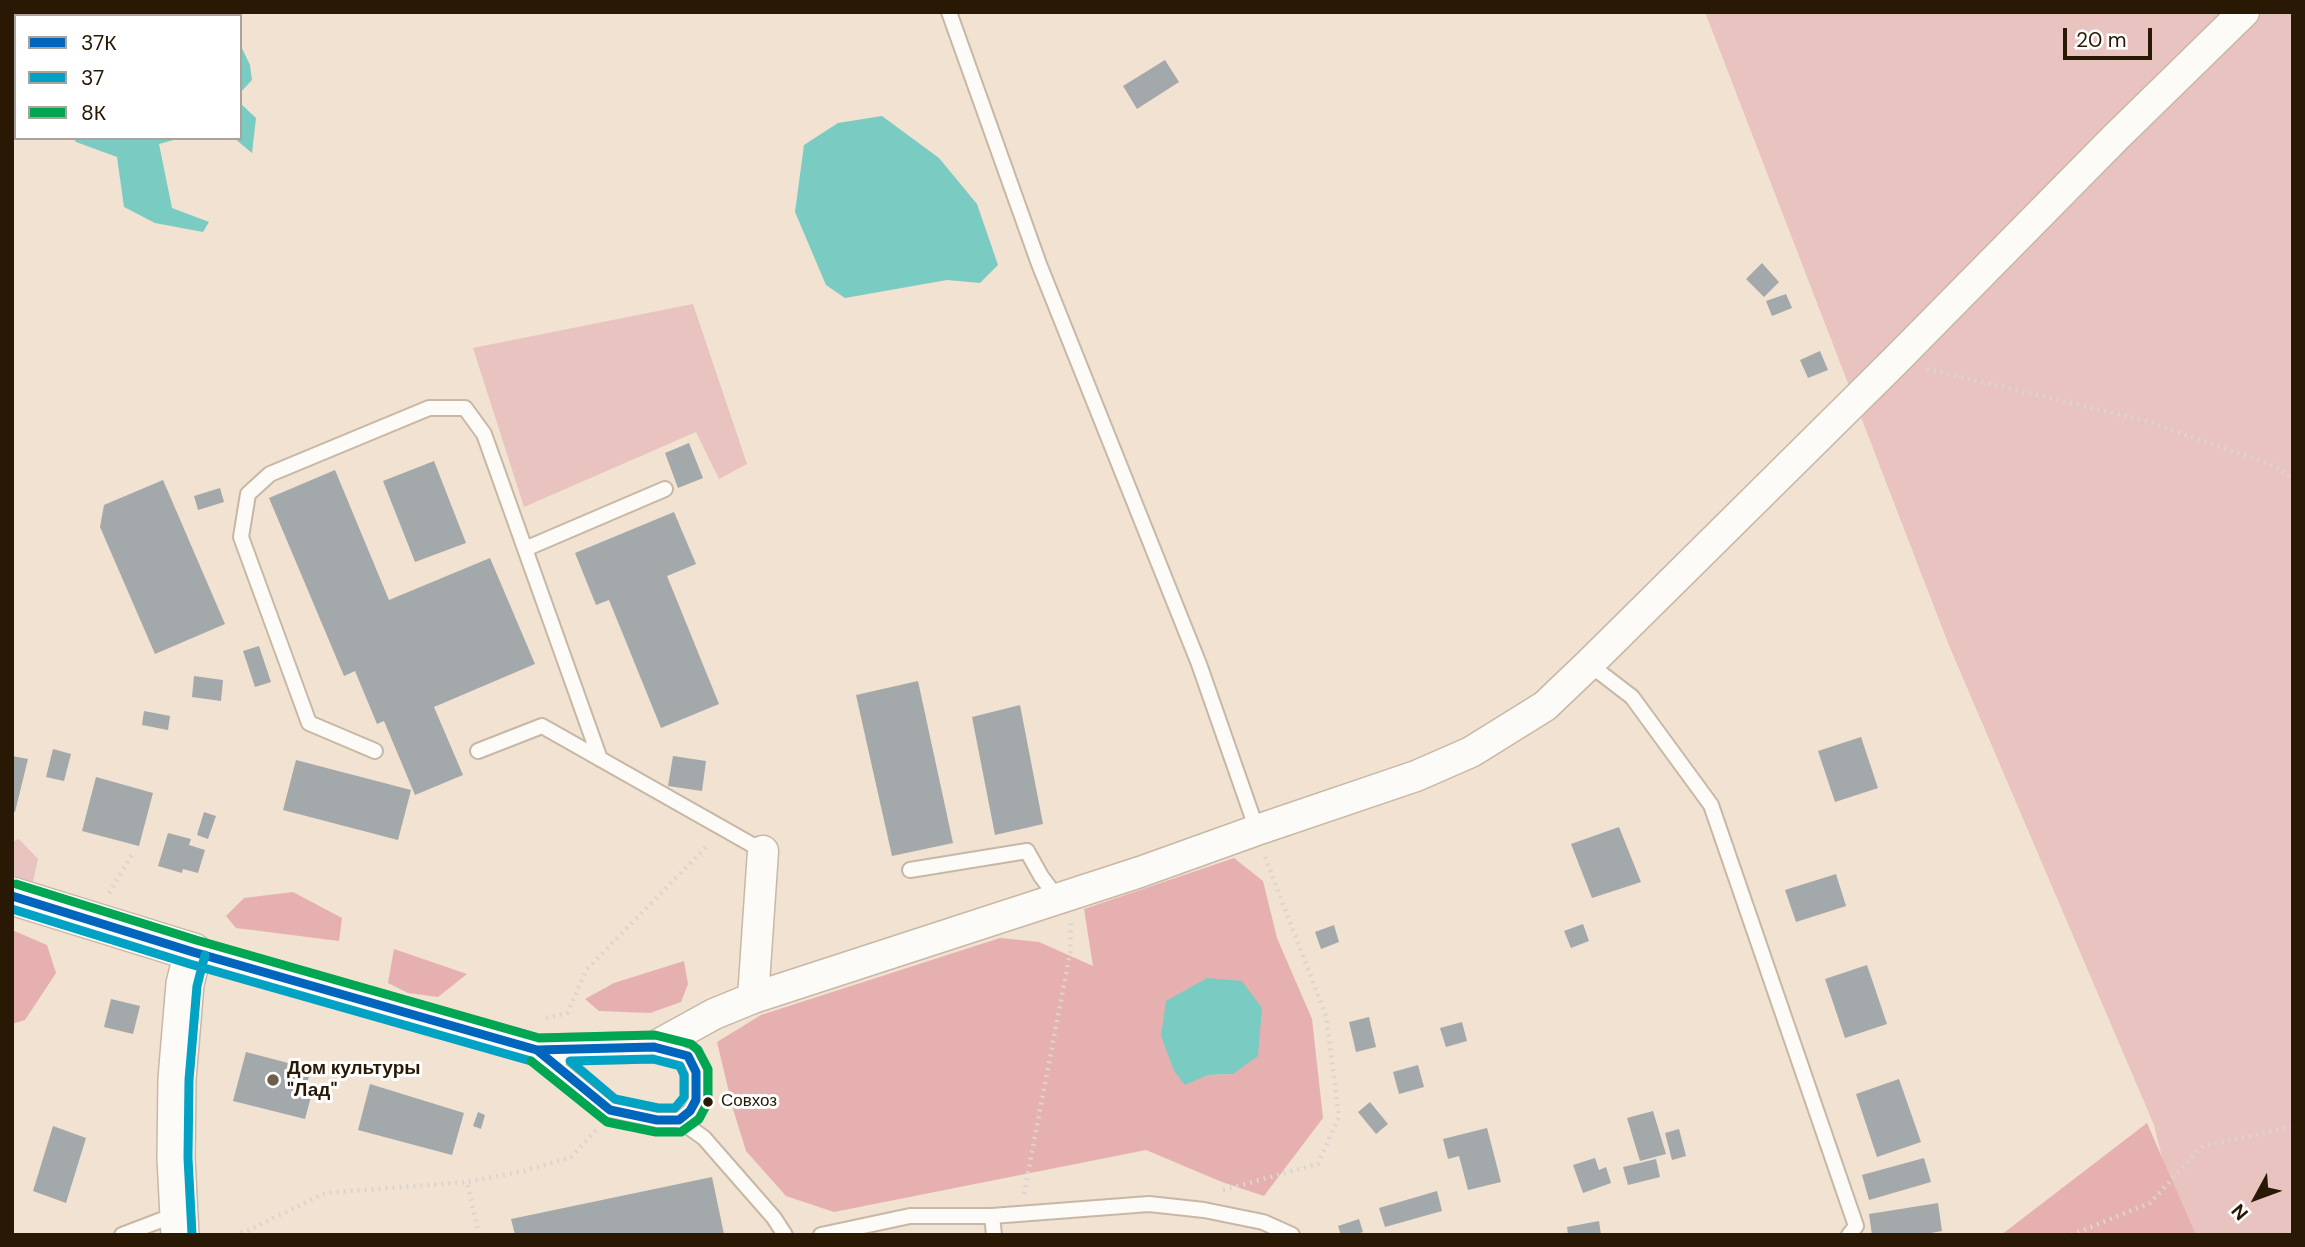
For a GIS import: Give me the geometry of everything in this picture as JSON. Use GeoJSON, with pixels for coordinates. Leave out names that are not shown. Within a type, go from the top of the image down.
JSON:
{"type":"FeatureCollection","features":[{"type":"Feature","properties":{"kind":"street"},"geometry":{"type":"LineString","coordinates":[[12,896],[193,952],[527,1047],[654,1047],[714,1014],[753,998],[1140,872],[1416,776],[1471,752],[1545,706],[2244,12]]}},
{"type":"Feature","properties":{"kind":"street"},"geometry":{"type":"LineString","coordinates":[[753,998],[763,851]]}},
{"type":"Feature","properties":{"kind":"street"},"geometry":{"type":"LineString","coordinates":[[179,1224],[177,1079],[185,984],[193,952]]}},
{"type":"Feature","properties":{"kind":"lane"},"geometry":{"type":"LineString","coordinates":[[949,12],[1040,264],[1199,664],[1257,830]]}},
{"type":"Feature","properties":{"kind":"lane"},"geometry":{"type":"LineString","coordinates":[[375,751],[309,723],[241,537],[248,494],[270,474],[429,408],[465,408],[484,434],[600,759]]}},
{"type":"Feature","properties":{"kind":"lane"},"geometry":{"type":"LineString","coordinates":[[525,549],[665,489]]}},
{"type":"Feature","properties":{"kind":"lane"},"geometry":{"type":"LineString","coordinates":[[1589,664],[1632,696],[1711,805],[1856,1226],[1849,1235]]}},
{"type":"Feature","properties":{"kind":"lane"},"geometry":{"type":"LineString","coordinates":[[478,751],[542,726],[763,851]]}},
{"type":"Feature","properties":{"kind":"lane"},"geometry":{"type":"LineString","coordinates":[[910,870],[1027,851],[1041,876],[1065,897]]}},
{"type":"Feature","properties":{"kind":"lane"},"geometry":{"type":"LineString","coordinates":[[527,1047],[610,1110],[657,1120],[679,1120],[704,1138],[774,1218],[785,1235]]}},
{"type":"Feature","properties":{"kind":"lane"},"geometry":{"type":"LineString","coordinates":[[654,1047],[688,1055],[696,1072],[696,1100],[690,1111],[679,1120]]}},
{"type":"Feature","properties":{"kind":"lane"},"geometry":{"type":"LineString","coordinates":[[821,1235],[910,1216],[992,1216],[1149,1204],[1204,1210],[1264,1222],[1292,1235]]}},
{"type":"Feature","properties":{"kind":"lane"},"geometry":{"type":"LineString","coordinates":[[992,1216],[994,1235]]}},
{"type":"Feature","properties":{"kind":"lane"},"geometry":{"type":"LineString","coordinates":[[122,1235],[179,1224]]}},
{"type":"Feature","properties":{"kind":"path"},"geometry":{"type":"LineString","coordinates":[[1895,361],[2143,420],[2275,466],[2293,480]]}},
{"type":"Feature","properties":{"kind":"path"},"geometry":{"type":"LineString","coordinates":[[1204,1210],[1219,1191],[1318,1164],[1339,1116],[1326,1016],[1273,882],[1257,830]]}},
{"type":"Feature","properties":{"kind":"path"},"geometry":{"type":"LineString","coordinates":[[527,1047],[524,1023],[567,1013],[587,970],[706,846],[731,832]]}},
{"type":"Feature","properties":{"kind":"path"},"geometry":{"type":"LineString","coordinates":[[95,922],[133,853]]}},
{"type":"Feature","properties":{"kind":"path"},"geometry":{"type":"LineString","coordinates":[[1020,1214],[1070,953],[1065,897]]}},
{"type":"Feature","properties":{"kind":"path"},"geometry":{"type":"LineString","coordinates":[[234,1235],[325,1193],[467,1182],[524,1171],[571,1157],[594,1134],[610,1110]]}},
{"type":"Feature","properties":{"kind":"path"},"geometry":{"type":"LineString","coordinates":[[2071,1235],[2150,1203],[2203,1146],[2293,1127]]}},
{"type":"Feature","properties":{"kind":"path"},"geometry":{"type":"LineString","coordinates":[[467,1182],[479,1235]]}},
{"type":"Feature","properties":{"kind":"shaded area"},"geometry":{"type":"Polygon","coordinates":[[[1705,12],[2293,12],[2293,1235],[2181,1235],[2154,1125],[1948,643],[1705,12]]]}},
{"type":"Feature","properties":{"kind":"shaded area"},"geometry":{"type":"Polygon","coordinates":[[[693,304],[747,464],[719,479],[696,432],[524,507],[473,348],[693,304]]]}},
{"type":"Feature","properties":{"kind":"shaded area"},"geometry":{"type":"Polygon","coordinates":[[[19,839],[38,859],[33,882],[12,875],[12,842],[19,839]]]}},
{"type":"Feature","properties":{"kind":"shaded area"},"geometry":{"type":"Polygon","coordinates":[[[1234,858],[1263,881],[1277,938],[1312,1019],[1323,1118],[1264,1196],[1222,1182],[1146,1150],[834,1212],[786,1196],[746,1151],[717,1042],[761,1015],[1000,938],[1039,942],[1093,966],[1084,909],[1234,858]],[[1161,1036],[1208,1075],[1233,1074],[1161,1036]]]}},
{"type":"Feature","properties":{"kind":"shaded area"},"geometry":{"type":"Polygon","coordinates":[[[293,892],[342,918],[339,941],[236,928],[226,916],[244,898],[293,892]]]}},
{"type":"Feature","properties":{"kind":"shaded area"},"geometry":{"type":"Polygon","coordinates":[[[12,930],[47,945],[56,973],[25,1020],[12,1024],[12,930]]]}},
{"type":"Feature","properties":{"kind":"shaded area"},"geometry":{"type":"Polygon","coordinates":[[[394,949],[467,974],[438,997],[408,993],[388,983],[394,949]]]}},
{"type":"Feature","properties":{"kind":"shaded area"},"geometry":{"type":"Polygon","coordinates":[[[684,961],[688,984],[681,1002],[650,1013],[599,1011],[585,999],[614,983],[684,961]]]}},
{"type":"Feature","properties":{"kind":"shaded area"},"geometry":{"type":"Polygon","coordinates":[[[2147,1123],[2196,1235],[2001,1235],[2147,1123]]]}},
{"type":"Feature","properties":{"kind":"water"},"geometry":{"type":"Polygon","coordinates":[[[242,48],[250,65],[252,80],[242,91],[242,48]]]}},
{"type":"Feature","properties":{"kind":"water"},"geometry":{"type":"Polygon","coordinates":[[[242,105],[256,118],[252,153],[236,140],[242,140],[242,105]]]}},
{"type":"Feature","properties":{"kind":"water"},"geometry":{"type":"Polygon","coordinates":[[[882,116],[939,158],[977,204],[998,265],[980,283],[947,280],[845,298],[826,285],[795,212],[804,145],[838,123],[882,116]]]}},
{"type":"Feature","properties":{"kind":"water"},"geometry":{"type":"Polygon","coordinates":[[[74,140],[174,140],[159,144],[172,208],[209,222],[203,232],[155,223],[124,207],[117,157],[74,140]]]}},
{"type":"Feature","properties":{"kind":"water"},"geometry":{"type":"Polygon","coordinates":[[[1207,978],[1242,981],[1262,1008],[1258,1056],[1233,1074],[1208,1075],[1185,1085],[1174,1071],[1161,1036],[1166,1001],[1207,978]]]}},
{"type":"Feature","properties":{"kind":"building"},"geometry":{"type":"Polygon","coordinates":[[[1165,60],[1179,82],[1137,109],[1123,86],[1165,60]]]}},
{"type":"Feature","properties":{"kind":"building"},"geometry":{"type":"Polygon","coordinates":[[[1762,263],[1779,282],[1764,297],[1746,279],[1762,263]]]}},
{"type":"Feature","properties":{"kind":"building"},"geometry":{"type":"Polygon","coordinates":[[[1786,294],[1792,308],[1772,316],[1766,301],[1786,294]]]}},
{"type":"Feature","properties":{"kind":"building"},"geometry":{"type":"Polygon","coordinates":[[[1820,351],[1828,370],[1808,378],[1800,360],[1820,351]]]}},
{"type":"Feature","properties":{"kind":"building"},"geometry":{"type":"Polygon","coordinates":[[[689,443],[703,478],[678,488],[665,453],[689,443]]]}},
{"type":"Feature","properties":{"kind":"building"},"geometry":{"type":"Polygon","coordinates":[[[434,461],[466,543],[415,562],[383,481],[434,461]]]}},
{"type":"Feature","properties":{"kind":"building"},"geometry":{"type":"Polygon","coordinates":[[[335,470],[389,600],[490,558],[535,664],[434,707],[463,775],[415,795],[384,721],[377,724],[355,671],[344,676],[269,498],[335,470]]]}},
{"type":"Feature","properties":{"kind":"building"},"geometry":{"type":"Polygon","coordinates":[[[163,480],[225,624],[155,654],[100,527],[104,505],[163,480]]]}},
{"type":"Feature","properties":{"kind":"building"},"geometry":{"type":"Polygon","coordinates":[[[220,488],[224,502],[198,510],[194,496],[220,488]]]}},
{"type":"Feature","properties":{"kind":"building"},"geometry":{"type":"Polygon","coordinates":[[[674,512],[696,564],[667,576],[719,704],[661,728],[609,600],[596,605],[575,553],[674,512]]]}},
{"type":"Feature","properties":{"kind":"building"},"geometry":{"type":"Polygon","coordinates":[[[259,646],[271,682],[255,687],[243,651],[259,646]]]}},
{"type":"Feature","properties":{"kind":"building"},"geometry":{"type":"Polygon","coordinates":[[[194,676],[223,680],[221,701],[192,697],[194,676]]]}},
{"type":"Feature","properties":{"kind":"building"},"geometry":{"type":"Polygon","coordinates":[[[918,681],[953,843],[892,856],[856,695],[918,681]]]}},
{"type":"Feature","properties":{"kind":"building"},"geometry":{"type":"Polygon","coordinates":[[[1020,705],[1043,824],[995,835],[972,717],[1020,705]]]}},
{"type":"Feature","properties":{"kind":"building"},"geometry":{"type":"Polygon","coordinates":[[[144,711],[170,716],[168,730],[142,725],[144,711]]]}},
{"type":"Feature","properties":{"kind":"building"},"geometry":{"type":"Polygon","coordinates":[[[1861,737],[1878,788],[1835,802],[1818,751],[1861,737]]]}},
{"type":"Feature","properties":{"kind":"building"},"geometry":{"type":"Polygon","coordinates":[[[53,749],[71,754],[64,781],[46,777],[53,749]]]}},
{"type":"Feature","properties":{"kind":"building"},"geometry":{"type":"Polygon","coordinates":[[[12,756],[28,759],[15,812],[12,811],[12,756]]]}},
{"type":"Feature","properties":{"kind":"building"},"geometry":{"type":"Polygon","coordinates":[[[673,756],[706,761],[702,791],[668,786],[673,756]]]}},
{"type":"Feature","properties":{"kind":"building"},"geometry":{"type":"Polygon","coordinates":[[[296,760],[411,790],[398,840],[283,810],[296,760]]]}},
{"type":"Feature","properties":{"kind":"building"},"geometry":{"type":"Polygon","coordinates":[[[96,777],[153,793],[139,846],[82,831],[96,777]]]}},
{"type":"Feature","properties":{"kind":"building"},"geometry":{"type":"Polygon","coordinates":[[[204,812],[216,816],[208,839],[197,835],[204,812]]]}},
{"type":"Feature","properties":{"kind":"building"},"geometry":{"type":"Polygon","coordinates":[[[1619,827],[1641,882],[1592,898],[1571,844],[1619,827]]]}},
{"type":"Feature","properties":{"kind":"building"},"geometry":{"type":"Polygon","coordinates":[[[168,833],[191,839],[189,845],[205,850],[198,873],[183,869],[182,873],[158,866],[168,833]]]}},
{"type":"Feature","properties":{"kind":"building"},"geometry":{"type":"Polygon","coordinates":[[[1836,874],[1846,906],[1796,922],[1785,890],[1836,874]]]}},
{"type":"Feature","properties":{"kind":"building"},"geometry":{"type":"Polygon","coordinates":[[[1583,924],[1589,941],[1571,948],[1564,931],[1583,924]]]}},
{"type":"Feature","properties":{"kind":"building"},"geometry":{"type":"Polygon","coordinates":[[[1334,925],[1339,942],[1321,949],[1315,932],[1334,925]]]}},
{"type":"Feature","properties":{"kind":"building"},"geometry":{"type":"Polygon","coordinates":[[[1867,965],[1887,1024],[1845,1038],[1825,979],[1867,965]]]}},
{"type":"Feature","properties":{"kind":"building"},"geometry":{"type":"Polygon","coordinates":[[[111,999],[140,1006],[133,1034],[104,1027],[111,999]]]}},
{"type":"Feature","properties":{"kind":"building"},"geometry":{"type":"Polygon","coordinates":[[[1369,1017],[1376,1047],[1356,1052],[1349,1022],[1369,1017]]]}},
{"type":"Feature","properties":{"kind":"building"},"geometry":{"type":"Polygon","coordinates":[[[1462,1022],[1467,1041],[1446,1047],[1440,1028],[1462,1022]]]}},
{"type":"Feature","properties":{"kind":"building","name":"Дом культуры \"Лад\""},"geometry":{"type":"Polygon","coordinates":[[[246,1052],[311,1069],[305,1091],[312,1093],[305,1119],[233,1101],[246,1052]]]}},
{"type":"Feature","properties":{"kind":"building"},"geometry":{"type":"Polygon","coordinates":[[[1418,1065],[1424,1087],[1399,1094],[1393,1072],[1418,1065]]]}},
{"type":"Feature","properties":{"kind":"building"},"geometry":{"type":"Polygon","coordinates":[[[1899,1079],[1921,1142],[1877,1157],[1856,1094],[1899,1079]]]}},
{"type":"Feature","properties":{"kind":"building"},"geometry":{"type":"Polygon","coordinates":[[[370,1084],[464,1113],[452,1155],[358,1130],[370,1084]]]}},
{"type":"Feature","properties":{"kind":"building"},"geometry":{"type":"Polygon","coordinates":[[[1370,1102],[1388,1124],[1376,1134],[1358,1112],[1370,1102]]]}},
{"type":"Feature","properties":{"kind":"building"},"geometry":{"type":"Polygon","coordinates":[[[1653,1111],[1666,1154],[1640,1161],[1627,1118],[1653,1111]]]}},
{"type":"Feature","properties":{"kind":"building"},"geometry":{"type":"Polygon","coordinates":[[[478,1112],[485,1115],[481,1129],[473,1126],[478,1112]]]}},
{"type":"Feature","properties":{"kind":"building"},"geometry":{"type":"Polygon","coordinates":[[[53,1126],[86,1138],[66,1203],[33,1191],[53,1126]]]}},
{"type":"Feature","properties":{"kind":"building"},"geometry":{"type":"Polygon","coordinates":[[[1487,1128],[1501,1182],[1468,1190],[1459,1156],[1448,1159],[1443,1139],[1487,1128]]]}},
{"type":"Feature","properties":{"kind":"building"},"geometry":{"type":"Polygon","coordinates":[[[1679,1129],[1686,1156],[1672,1160],[1665,1133],[1679,1129]]]}},
{"type":"Feature","properties":{"kind":"building"},"geometry":{"type":"Polygon","coordinates":[[[1595,1158],[1599,1170],[1606,1167],[1611,1183],[1583,1193],[1573,1165],[1595,1158]]]}},
{"type":"Feature","properties":{"kind":"building"},"geometry":{"type":"Polygon","coordinates":[[[1924,1158],[1931,1182],[1869,1200],[1862,1175],[1924,1158]]]}},
{"type":"Feature","properties":{"kind":"building"},"geometry":{"type":"Polygon","coordinates":[[[1656,1159],[1660,1177],[1628,1185],[1623,1167],[1656,1159]]]}},
{"type":"Feature","properties":{"kind":"building"},"geometry":{"type":"Polygon","coordinates":[[[712,1177],[724,1234],[515,1235],[511,1219],[712,1177]]]}},
{"type":"Feature","properties":{"kind":"building"},"geometry":{"type":"Polygon","coordinates":[[[1437,1191],[1442,1211],[1385,1227],[1379,1208],[1437,1191]]]}},
{"type":"Feature","properties":{"kind":"building"},"geometry":{"type":"Polygon","coordinates":[[[1938,1203],[1942,1231],[1920,1235],[1872,1235],[1869,1214],[1938,1203]]]}},
{"type":"Feature","properties":{"kind":"building"},"geometry":{"type":"Polygon","coordinates":[[[1359,1219],[1363,1232],[1341,1235],[1338,1226],[1359,1219]]]}},
{"type":"Feature","properties":{"kind":"building"},"geometry":{"type":"Polygon","coordinates":[[[1599,1221],[1601,1235],[1568,1235],[1567,1227],[1599,1221]]]}},
{"type":"Feature","properties":{"kind":"transit line","name":"8К"},"geometry":{"type":"LineString","coordinates":[[16,884],[196,940],[539,1038],[655,1035],[691,1044],[698,1050],[708,1069],[708,1102],[699,1119],[681,1132],[656,1132],[607,1122],[531,1061]]}},
{"type":"Feature","properties":{"kind":"transit line","name":"37К"},"geometry":{"type":"LineString","coordinates":[[12,896],[193,952],[537,1050]]}},
{"type":"Feature","properties":{"kind":"transit line","name":"37"},"geometry":{"type":"LineString","coordinates":[[12,909],[190,964],[531,1061]]}},
{"type":"Feature","properties":{"kind":"transit line","name":"37"},"geometry":{"type":"LineString","coordinates":[[192,1234],[188,1158],[189,1080],[197,986],[205,955]]}},
{"type":"Feature","properties":{"kind":"transit line","name":"37К"},"geometry":{"type":"LineString","coordinates":[[654,1047],[688,1056],[696,1072],[696,1100],[690,1111],[679,1120],[657,1120],[610,1110],[537,1050],[654,1047]]}},
{"type":"Feature","properties":{"kind":"transit line","name":"37"},"geometry":{"type":"LineString","coordinates":[[653,1059],[680,1066],[684,1075],[684,1097],[675,1108],[658,1108],[615,1099],[570,1061],[653,1059]]}},
{"type":"Feature","properties":{"kind":"place","name":"Дом культуры \"Лад\""},"geometry":{"type":"Point","coordinates":[273,1080]}},
{"type":"Feature","properties":{"kind":"place","name":"Совхоз"},"geometry":{"type":"Point","coordinates":[708,1102]}}]}
